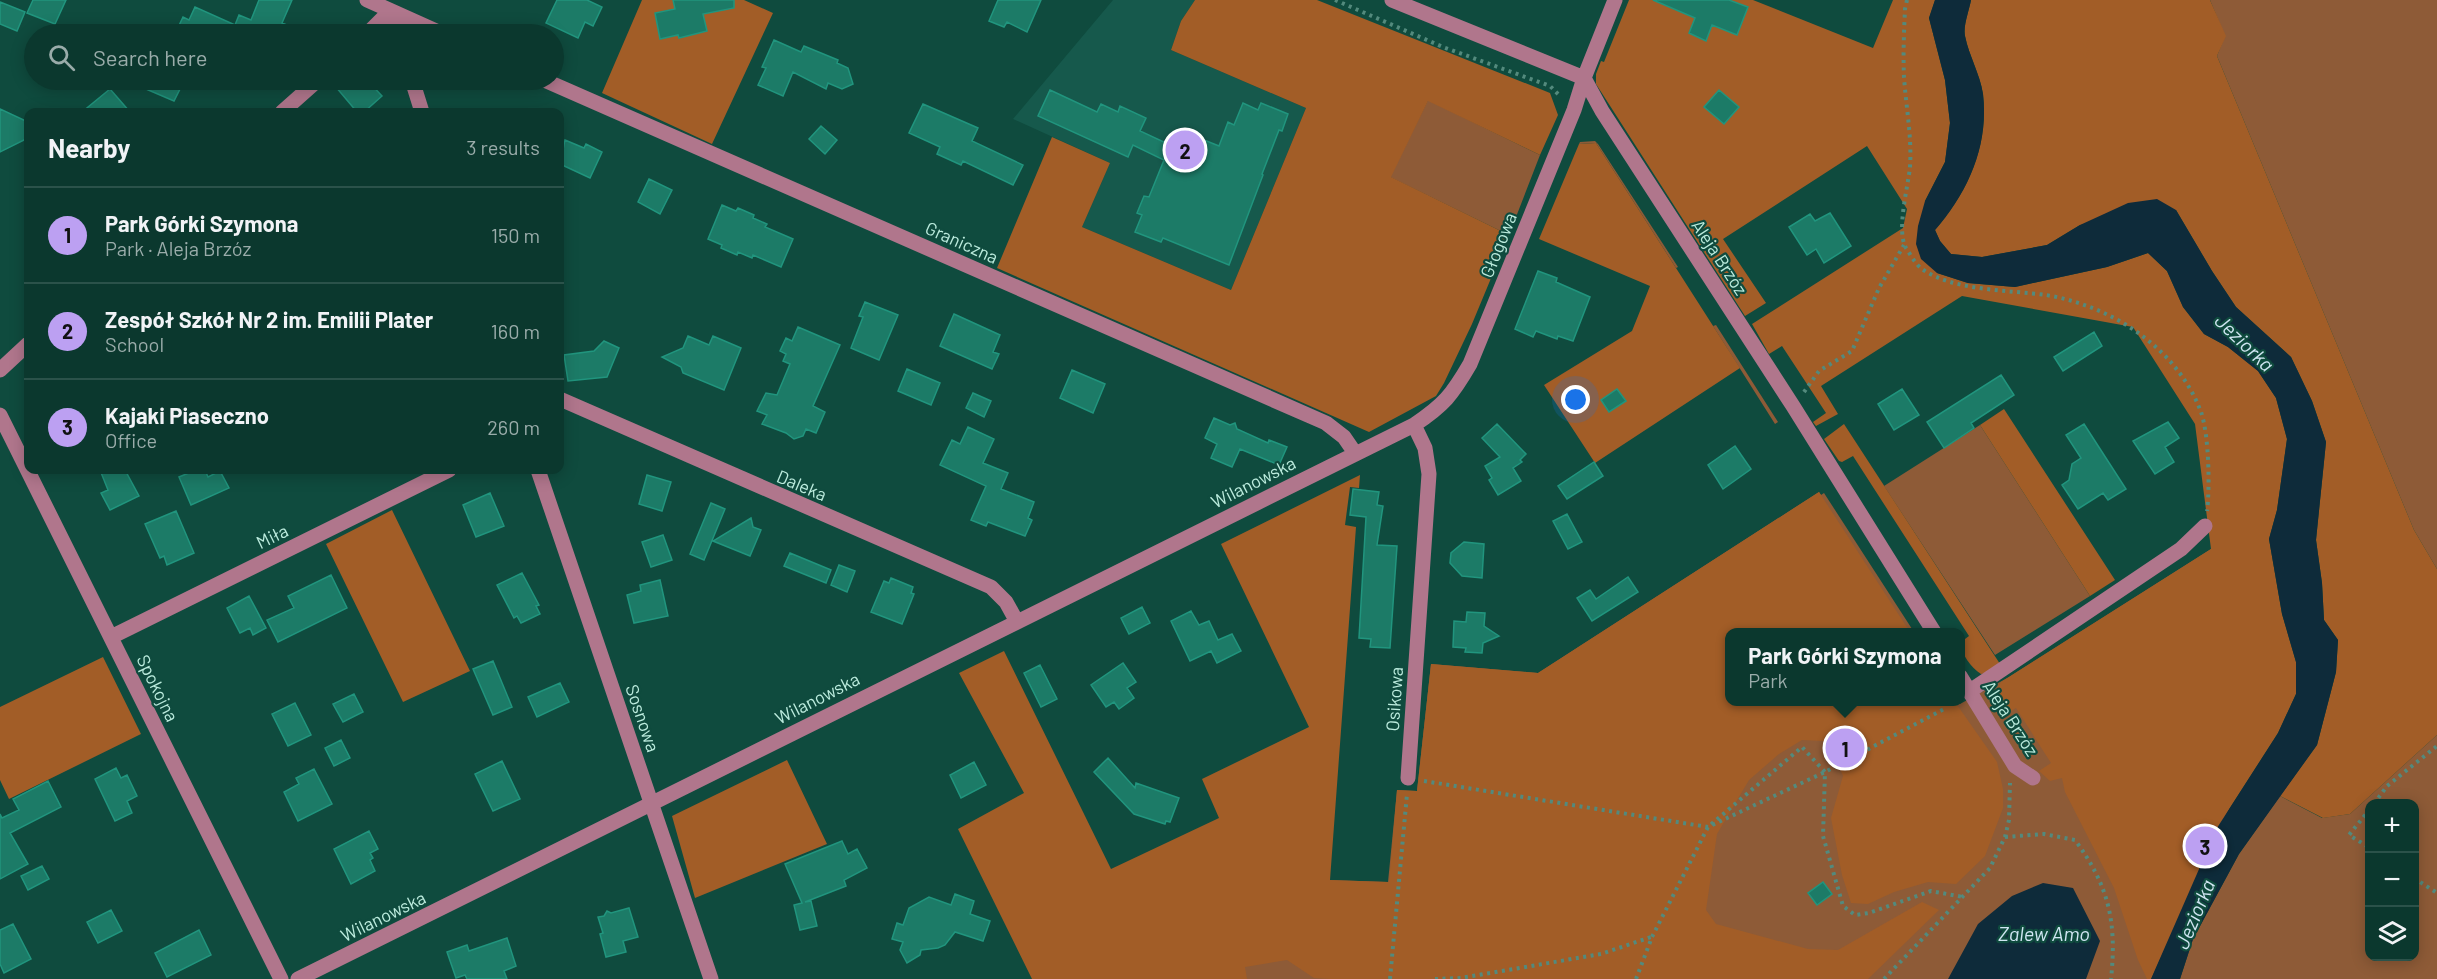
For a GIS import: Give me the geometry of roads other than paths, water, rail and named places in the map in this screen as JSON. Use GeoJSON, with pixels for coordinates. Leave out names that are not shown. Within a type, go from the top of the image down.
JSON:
{"type":"FeatureCollection","features":[{"type":"Feature","properties":{"kind":"street"},"geometry":{"type":"LineString","coordinates":[[367,0],[420,24]]}},
{"type":"Feature","properties":{"kind":"street"},"geometry":{"type":"LineString","coordinates":[[1392,0],[1584,78]]}},
{"type":"Feature","properties":{"kind":"street","name":"Głogowa"},"geometry":{"type":"LineString","coordinates":[[1354,453],[1414,425],[1439,408],[1451,396],[1470,364],[1574,111],[1584,78],[1615,0]]}},
{"type":"Feature","properties":{"kind":"street"},"geometry":{"type":"LineString","coordinates":[[377,24],[390,11]]}},
{"type":"Feature","properties":{"kind":"street"},"geometry":{"type":"LineString","coordinates":[[390,11],[395,24]]}},
{"type":"Feature","properties":{"kind":"street","name":"Aleja Brzóz"},"geometry":{"type":"LineString","coordinates":[[1584,78],[1602,111],[1793,406],[1931,628]]}},
{"type":"Feature","properties":{"kind":"street","name":"Graniczna"},"geometry":{"type":"LineString","coordinates":[[564,89],[1326,423],[1344,437],[1354,453]]}},
{"type":"Feature","properties":{"kind":"street"},"geometry":{"type":"LineString","coordinates":[[286,108],[307,90]]}},
{"type":"Feature","properties":{"kind":"street"},"geometry":{"type":"LineString","coordinates":[[415,90],[421,108]]}},
{"type":"Feature","properties":{"kind":"street"},"geometry":{"type":"LineString","coordinates":[[0,370],[24,348]]}},
{"type":"Feature","properties":{"kind":"street","name":"Daleka"},"geometry":{"type":"LineString","coordinates":[[564,401],[991,587],[1006,602],[1017,621]]}},
{"type":"Feature","properties":{"kind":"street","name":"Spokojna"},"geometry":{"type":"LineString","coordinates":[[0,415],[24,463]]}},
{"type":"Feature","properties":{"kind":"street","name":"Osikowa"},"geometry":{"type":"LineString","coordinates":[[1408,778],[1429,474],[1425,448],[1414,425]]}},
{"type":"Feature","properties":{"kind":"street","name":"Wilanowska"},"geometry":{"type":"LineString","coordinates":[[298,979],[1354,453]]}},
{"type":"Feature","properties":{"kind":"street","name":"Spokojna"},"geometry":{"type":"LineString","coordinates":[[30,474],[281,979]]}},
{"type":"Feature","properties":{"kind":"street","name":"Miła"},"geometry":{"type":"LineString","coordinates":[[111,637],[441,474]]}},
{"type":"Feature","properties":{"kind":"street","name":"Sosnowa"},"geometry":{"type":"LineString","coordinates":[[539,474],[711,979]]}},
{"type":"Feature","properties":{"kind":"street"},"geometry":{"type":"LineString","coordinates":[[1970,691],[2181,549],[2205,526]]}},
{"type":"Feature","properties":{"kind":"street","name":"Aleja Brzóz"},"geometry":{"type":"LineString","coordinates":[[1965,684],[2015,766],[2033,777]]}},
{"type":"Feature","properties":{"kind":"water","name":"Jeziorka"},"geometry":{"type":"Polygon","coordinates":[[[1935,0],[1971,0],[1965,23],[1965,36],[1983,94],[1983,132],[1974,167],[1957,200],[1935,230],[1940,241],[1951,254],[1982,257],[2047,245],[2080,225],[2128,203],[2157,199],[2176,210],[2236,307],[2291,357],[2312,401],[2326,442],[2316,540],[2324,620],[2338,640],[2336,672],[2317,745],[2239,854],[2193,939],[2180,979],[2151,979],[2217,828],[2278,733],[2296,694],[2296,662],[2282,614],[2269,539],[2277,510],[2287,439],[2276,398],[2258,371],[2228,347],[2204,334],[2183,307],[2167,271],[2148,253],[2107,267],[2015,287],[1968,283],[1937,273],[1921,259],[1916,244],[1918,226],[1925,201],[1945,162],[1950,123],[1945,80],[1929,18],[1935,0]]]}},
{"type":"Feature","properties":{"kind":"water","name":"Zalew Amo"},"geometry":{"type":"Polygon","coordinates":[[[2043,883],[2073,888],[2100,941],[2086,979],[1948,979],[1978,924],[2012,896],[2043,883]]]}},
{"type":"Feature","properties":{"kind":"place","name":"Zespół Szkół Nr 2 im. Emilii Plater"},"geometry":{"type":"Point","coordinates":[1185,150]}},
{"type":"Feature","properties":{"kind":"place","name":"Park Górki Szymona"},"geometry":{"type":"Point","coordinates":[1845,748]}},
{"type":"Feature","properties":{"kind":"place","name":"Kajaki Piaseczno"},"geometry":{"type":"Point","coordinates":[2205,846]}}]}
